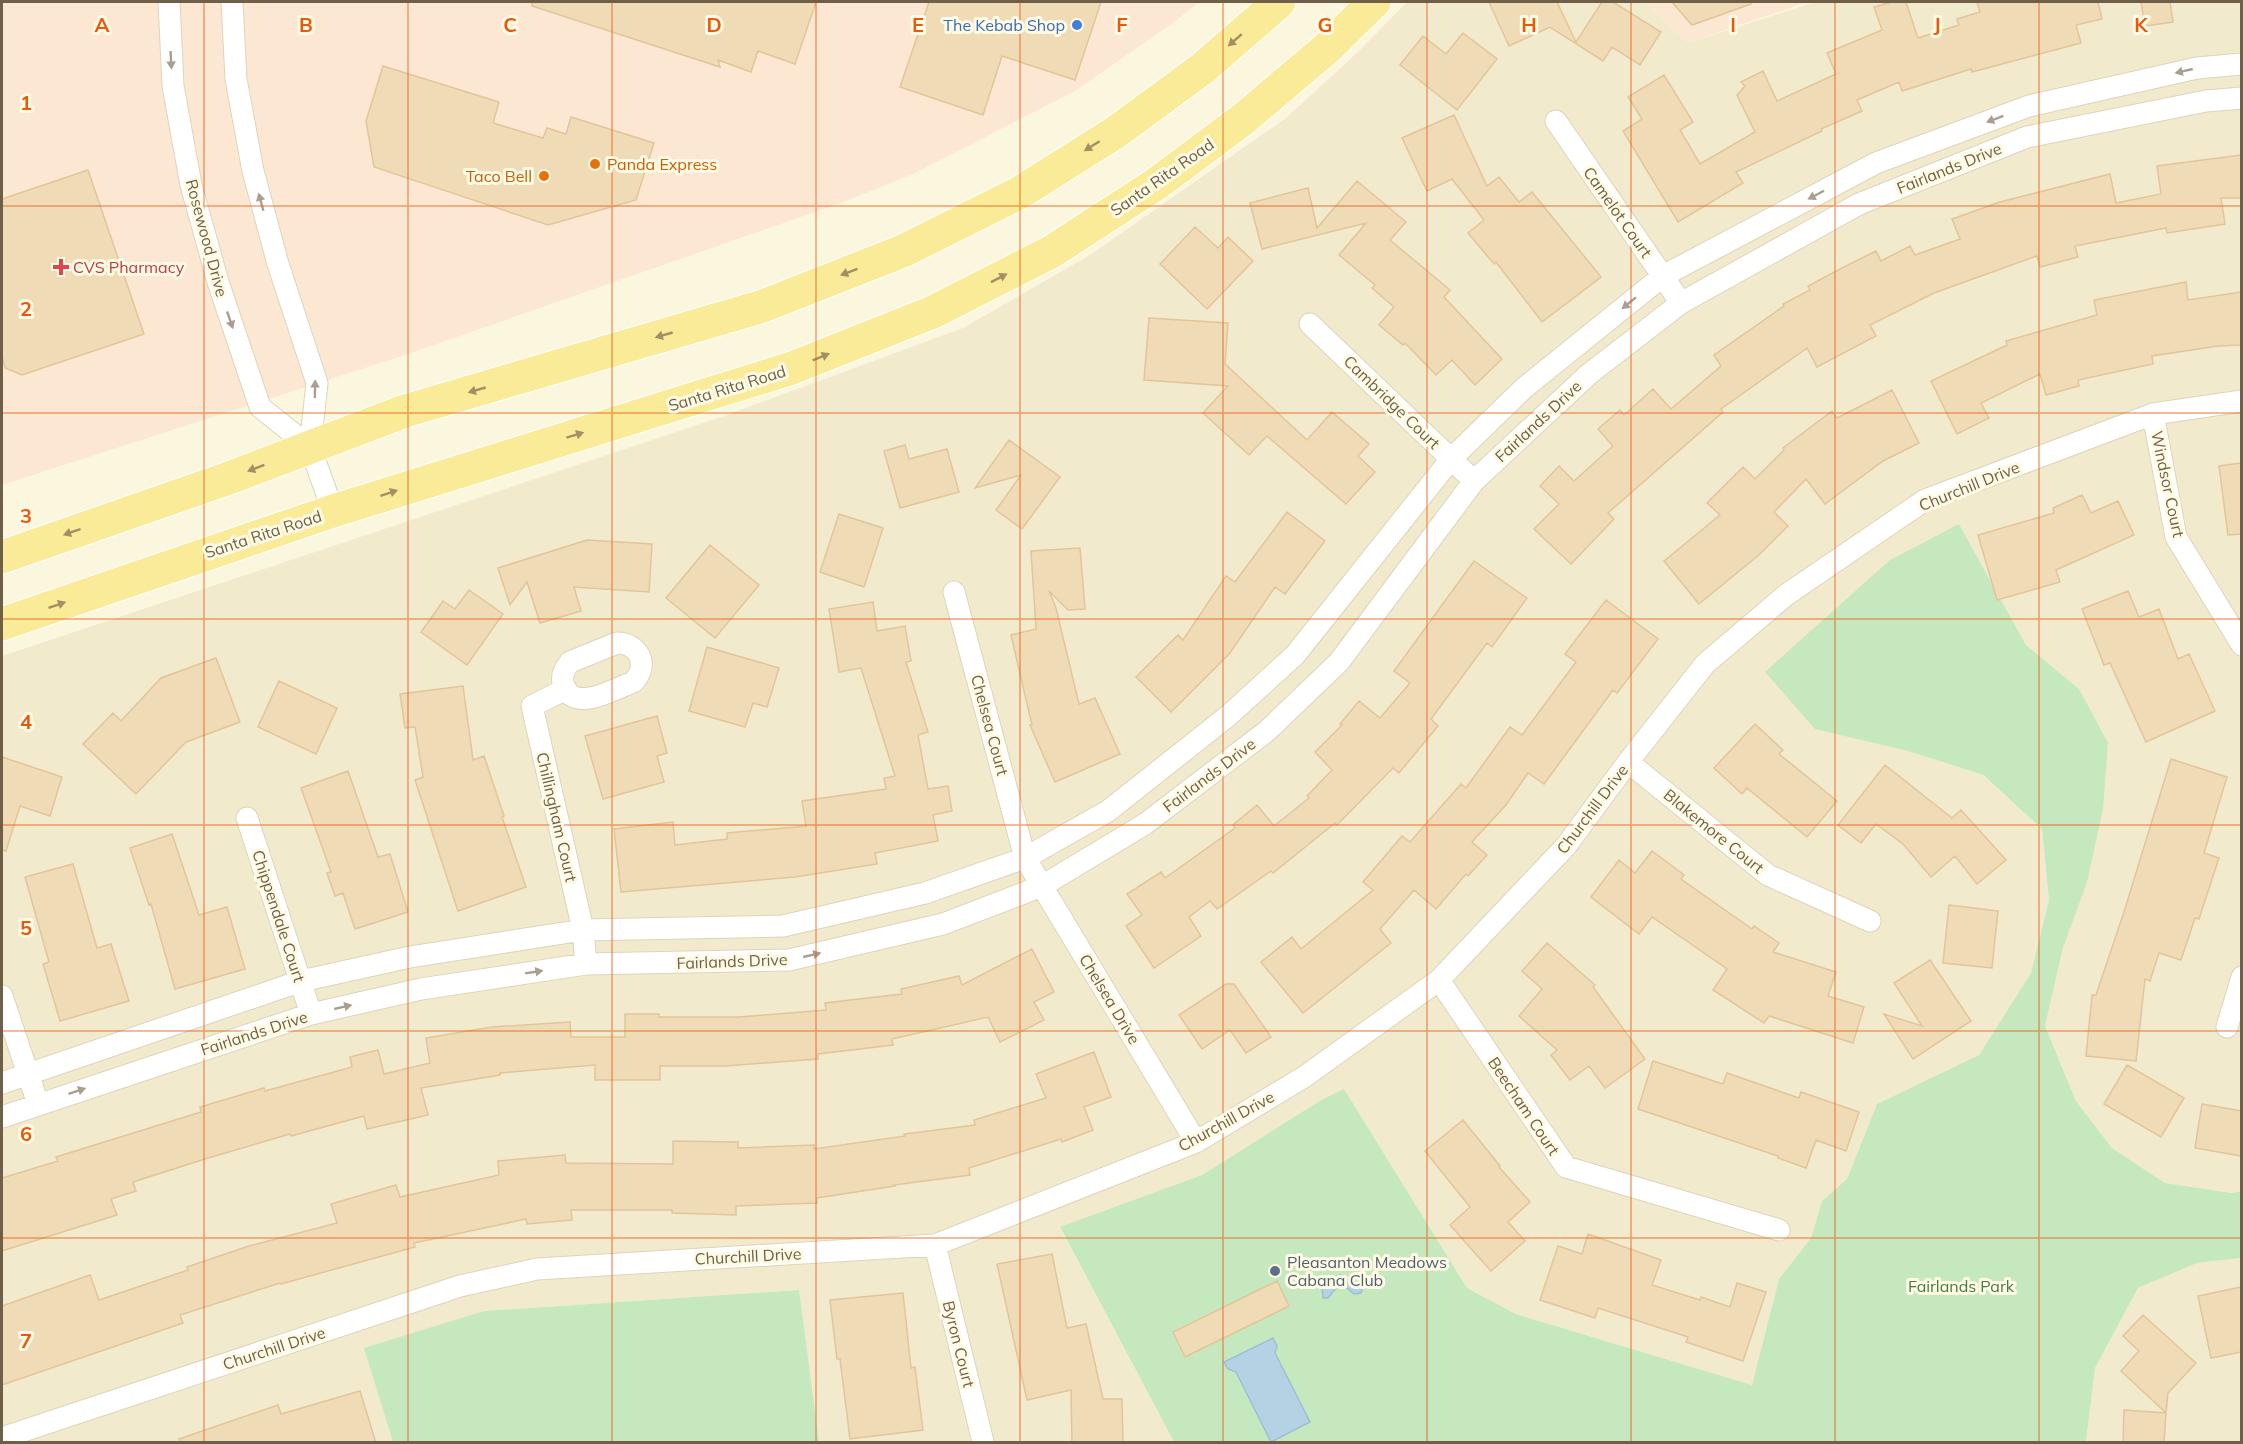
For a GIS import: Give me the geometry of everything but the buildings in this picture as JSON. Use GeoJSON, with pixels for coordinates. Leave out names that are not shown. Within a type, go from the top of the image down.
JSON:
{"type":"FeatureCollection","features":[{"type":"Feature","properties":{"kind":"main road"},"geometry":{"type":"LineString","coordinates":[[2,557],[229,478],[405,411],[763,306],[903,251],[1019,193],[1116,132],[1203,68],[1279,2]]}},
{"type":"Feature","properties":{"kind":"main road","name":"Santa Rita Road"},"geometry":{"type":"LineString","coordinates":[[2,624],[333,511],[792,368],[933,312],[1051,252],[1156,184],[1242,120],[1326,49],[1374,2]]}},
{"type":"Feature","properties":{"kind":"street","name":"Rosewood Drive"},"geometry":{"type":"LineString","coordinates":[[169,2],[173,86],[191,185],[218,282],[260,407],[310,447]]}},
{"type":"Feature","properties":{"kind":"street"},"geometry":{"type":"LineString","coordinates":[[232,2],[236,79],[253,171],[278,264],[317,383],[310,447],[333,511]]}},
{"type":"Feature","properties":{"kind":"street","name":"Fairlands Drive"},"geometry":{"type":"LineString","coordinates":[[2,1083],[301,981],[410,957],[583,930],[783,926],[925,893],[1025,858],[1108,811],[1228,716],[1294,655],[1451,459],[1524,388],[1663,276],[1876,163],[2029,106],[2198,68],[2241,64]]}},
{"type":"Feature","properties":{"kind":"street","name":"Fairlands Drive"},"geometry":{"type":"LineString","coordinates":[[2,1117],[311,1014],[421,989],[586,964],[789,960],[943,924],[1042,886],[1145,824],[1267,731],[1339,662],[1474,481],[1589,374],[1681,303],[1859,204],[2027,137],[2206,101],[2241,98]]}},
{"type":"Feature","properties":{"kind":"street","name":"Camelot Court"},"geometry":{"type":"LineString","coordinates":[[1556,121],[1681,303]]}},
{"type":"Feature","properties":{"kind":"street","name":"Cambridge Court"},"geometry":{"type":"LineString","coordinates":[[1310,324],[1474,481]]}},
{"type":"Feature","properties":{"kind":"street","name":"Churchill Drive"},"geometry":{"type":"LineString","coordinates":[[2,1438],[460,1286],[537,1269],[935,1245],[1196,1142],[1304,1077],[1439,980],[1566,846],[1628,762],[1706,664],[1786,594],[1925,500],[2153,414],[2241,401]]}},
{"type":"Feature","properties":{"kind":"street","name":"Windsor Court"},"geometry":{"type":"LineString","coordinates":[[2153,414],[2176,537],[2241,645]]}},
{"type":"Feature","properties":{"kind":"street","name":"Chelsea Court"},"geometry":{"type":"LineString","coordinates":[[954,592],[1025,858]]}},
{"type":"Feature","properties":{"kind":"street","name":"Chillingham Court"},"geometry":{"type":"LineString","coordinates":[[566,689],[532,706],[583,930],[586,964]]}},
{"type":"Feature","properties":{"kind":"street","name":"Blakemore Court"},"geometry":{"type":"LineString","coordinates":[[1628,762],[1768,875],[1870,921]]}},
{"type":"Feature","properties":{"kind":"street","name":"Chippendale Court"},"geometry":{"type":"LineString","coordinates":[[247,818],[311,1014]]}},
{"type":"Feature","properties":{"kind":"street","name":"Chelsea Drive"},"geometry":{"type":"LineString","coordinates":[[1025,858],[1196,1142]]}},
{"type":"Feature","properties":{"kind":"street"},"geometry":{"type":"LineString","coordinates":[[2227,1027],[2241,977]]}},
{"type":"Feature","properties":{"kind":"street","name":"Beecham Court"},"geometry":{"type":"LineString","coordinates":[[1439,980],[1566,1167],[1779,1230]]}},
{"type":"Feature","properties":{"kind":"street"},"geometry":{"type":"LineString","coordinates":[[2,996],[38,1104]]}},
{"type":"Feature","properties":{"kind":"street","name":"Byron Court"},"geometry":{"type":"LineString","coordinates":[[935,1245],[983,1443]]}},
{"type":"Feature","properties":{"kind":"shaded area"},"geometry":{"type":"Polygon","coordinates":[[[2,2],[1199,2],[1173,23],[1075,91],[913,174],[841,203],[405,355],[2,485],[2,2]]]}},
{"type":"Feature","properties":{"kind":"shaded area"},"geometry":{"type":"Polygon","coordinates":[[[1407,2],[1645,2],[1688,43],[1815,2],[2241,2],[2241,1191],[2232,1193],[2165,1183],[2112,1148],[2076,1101],[2045,1026],[2063,948],[2087,881],[2079,689],[2026,645],[1959,524],[1908,751],[1982,775],[2042,829],[2049,900],[2031,973],[1979,1055],[1877,1104],[1847,1179],[1822,1201],[1811,1238],[1779,1279],[1752,1385],[1516,1314],[1467,1288],[1344,1089],[1321,1100],[1202,1175],[1060,1228],[1174,1442],[819,1442],[798,1290],[484,1311],[365,1349],[393,1442],[2,1442],[2,656],[724,416],[963,328],[1090,255],[1286,118],[1360,50],[1407,2]]]}},
{"type":"Feature","properties":{"kind":"shaded area"},"geometry":{"type":"Polygon","coordinates":[[[1645,2],[1807,2],[1688,43],[1645,2]]]}},
{"type":"Feature","properties":{"kind":"shaded area"},"geometry":{"type":"Polygon","coordinates":[[[2241,1258],[2241,1442],[2086,1442],[2095,1368],[2138,1288],[2197,1263],[2241,1258]]]}},
{"type":"Feature","properties":{"kind":"green space","name":"Fairlands Park"},"geometry":{"type":"Polygon","coordinates":[[[1959,524],[2026,645],[2079,689],[2108,743],[2103,809],[2087,882],[2063,948],[2045,1026],[2076,1101],[2112,1148],[2165,1183],[2232,1193],[2242,1191],[2241,1258],[2197,1263],[2138,1288],[2095,1368],[2086,1442],[1174,1442],[1060,1227],[1202,1175],[1321,1100],[1344,1089],[1467,1288],[1516,1314],[1752,1385],[1779,1279],[1811,1238],[1822,1201],[1847,1179],[1877,1104],[1979,1055],[2031,973],[2049,900],[2042,829],[1983,775],[1908,751],[1815,729],[1765,672],[1890,560],[1959,524]]]}},
{"type":"Feature","properties":{"kind":"green space"},"geometry":{"type":"Polygon","coordinates":[[[799,1290],[819,1442],[393,1442],[364,1348],[484,1311],[799,1290]]]}},
{"type":"Feature","properties":{"kind":"water"},"geometry":{"type":"Polygon","coordinates":[[[1340,1275],[1345,1277],[1350,1285],[1360,1286],[1361,1293],[1354,1294],[1347,1288],[1336,1288],[1328,1298],[1323,1298],[1322,1289],[1331,1286],[1340,1275]]]}},
{"type":"Feature","properties":{"kind":"water"},"geometry":{"type":"Polygon","coordinates":[[[1273,1338],[1277,1346],[1275,1353],[1310,1422],[1271,1442],[1236,1372],[1228,1369],[1224,1362],[1273,1338]]]}},
{"type":"Feature","properties":{"kind":"place","name":"The Kebab Shop"},"geometry":{"type":"Point","coordinates":[1077,25]}},
{"type":"Feature","properties":{"kind":"place","name":"Panda Express"},"geometry":{"type":"Point","coordinates":[595,164]}},
{"type":"Feature","properties":{"kind":"place","name":"Taco Bell"},"geometry":{"type":"Point","coordinates":[544,176]}},
{"type":"Feature","properties":{"kind":"place","name":"CVS Pharmacy"},"geometry":{"type":"Point","coordinates":[61,267]}},
{"type":"Feature","properties":{"kind":"place","name":"Pleasanton Meadows Cabana Club"},"geometry":{"type":"Point","coordinates":[1275,1271]}}]}
